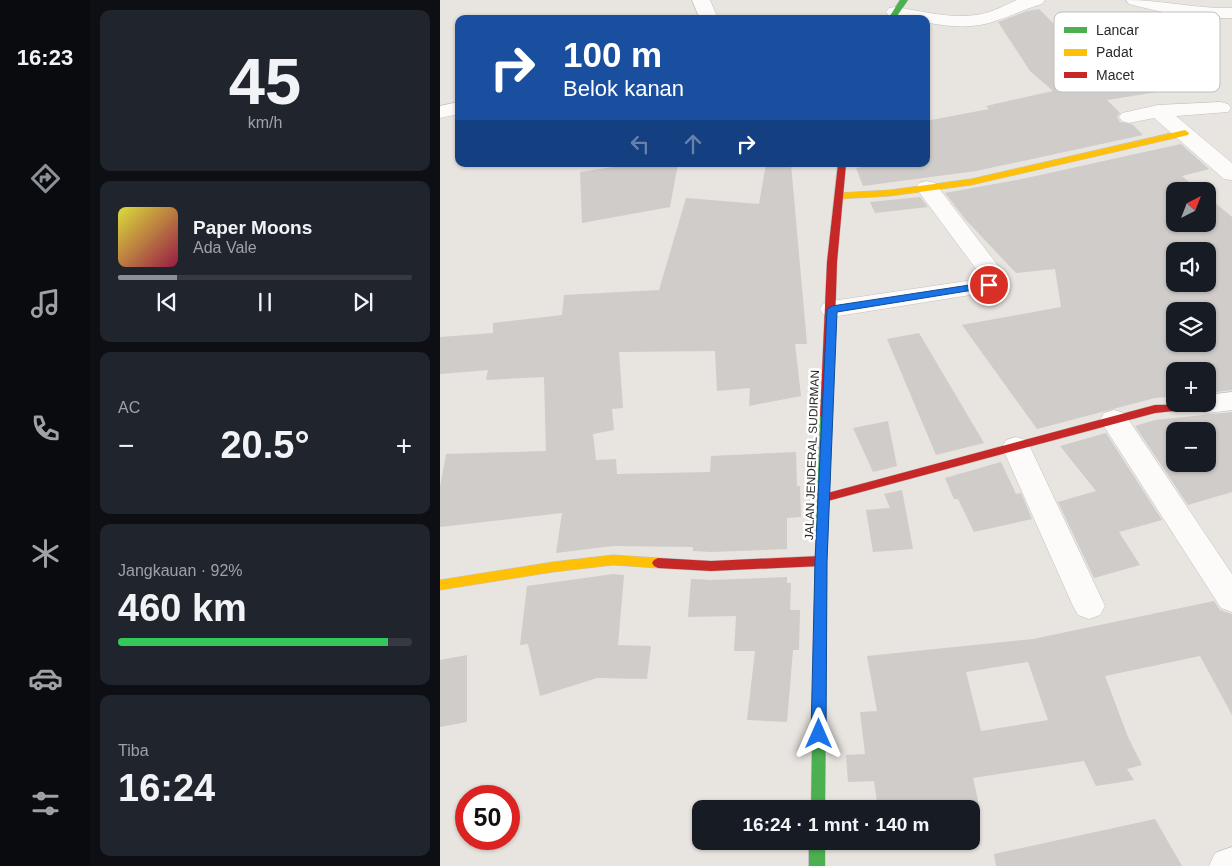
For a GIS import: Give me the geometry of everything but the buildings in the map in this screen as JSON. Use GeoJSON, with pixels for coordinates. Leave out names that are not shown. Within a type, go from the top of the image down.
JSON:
{"type":"FeatureCollection","features":[{"type":"Feature","properties":{"kind":"street"},"geometry":{"type":"LineString","coordinates":[[701,0],[707,15]]}},
{"type":"Feature","properties":{"kind":"street"},"geometry":{"type":"LineString","coordinates":[[930,16],[970,22],[996,16],[1020,3],[1036,0]]}},
{"type":"Feature","properties":{"kind":"street"},"geometry":{"type":"LineString","coordinates":[[1136,0],[1188,12]]}},
{"type":"Feature","properties":{"kind":"street"},"geometry":{"type":"LineString","coordinates":[[896,10],[927,15]]}},
{"type":"Feature","properties":{"kind":"street"},"geometry":{"type":"LineString","coordinates":[[1128,117],[1158,111],[1221,108]]}},
{"type":"Feature","properties":{"kind":"street"},"geometry":{"type":"LineString","coordinates":[[440,112],[455,109]]}},
{"type":"Feature","properties":{"kind":"street"},"geometry":{"type":"LineString","coordinates":[[1158,111],[1232,174]]}},
{"type":"Feature","properties":{"kind":"street"},"geometry":{"type":"LineString","coordinates":[[838,196],[972,182],[1185,133]]}},
{"type":"Feature","properties":{"kind":"street","name":"JALAN JENDERAL SUDIRMAN"},"geometry":{"type":"LineString","coordinates":[[818,800],[821,561],[832,309],[832,262],[842,167]]}},
{"type":"Feature","properties":{"kind":"street"},"geometry":{"type":"LineString","coordinates":[[832,309],[989,285],[994,282],[991,272],[927,188]]}},
{"type":"Feature","properties":{"kind":"street"},"geometry":{"type":"LineString","coordinates":[[1216,403],[1232,401]]}},
{"type":"Feature","properties":{"kind":"street"},"geometry":{"type":"LineString","coordinates":[[824,498],[1155,409],[1166,408]]}},
{"type":"Feature","properties":{"kind":"street"},"geometry":{"type":"LineString","coordinates":[[1114,420],[1232,599]]}},
{"type":"Feature","properties":{"kind":"street"},"geometry":{"type":"LineString","coordinates":[[1016,447],[1089,606]]}},
{"type":"Feature","properties":{"kind":"street"},"geometry":{"type":"LineString","coordinates":[[440,585],[553,567],[613,560],[712,566],[821,561]]}},
{"type":"Feature","properties":{"kind":"street"},"geometry":{"type":"LineString","coordinates":[[817,850],[817,866]]}},
{"type":"Feature","properties":{"kind":"traffic: fast"},"geometry":{"type":"LineString","coordinates":[[894,15],[904,0]]}},
{"type":"Feature","properties":{"kind":"traffic: fast"},"geometry":{"type":"LineString","coordinates":[[818,800],[821,561],[826,416]]}},
{"type":"Feature","properties":{"kind":"traffic: fast"},"geometry":{"type":"LineString","coordinates":[[817,850],[817,866]]}},
{"type":"Feature","properties":{"kind":"traffic: slow"},"geometry":{"type":"LineString","coordinates":[[838,196],[890,193],[971,182],[1185,133]]}},
{"type":"Feature","properties":{"kind":"traffic: slow"},"geometry":{"type":"LineString","coordinates":[[440,585],[553,567],[613,560],[658,563]]}},
{"type":"Feature","properties":{"kind":"traffic: jam"},"geometry":{"type":"LineString","coordinates":[[826,416],[832,262],[842,167]]}},
{"type":"Feature","properties":{"kind":"traffic: jam"},"geometry":{"type":"LineString","coordinates":[[824,498],[1155,409],[1166,408]]}},
{"type":"Feature","properties":{"kind":"traffic: jam"},"geometry":{"type":"LineString","coordinates":[[658,563],[711,566],[821,561]]}},
{"type":"Feature","properties":{"kind":"route"},"geometry":{"type":"LineString","coordinates":[[819,734],[821,561],[832,309],[989,285]]}}]}
